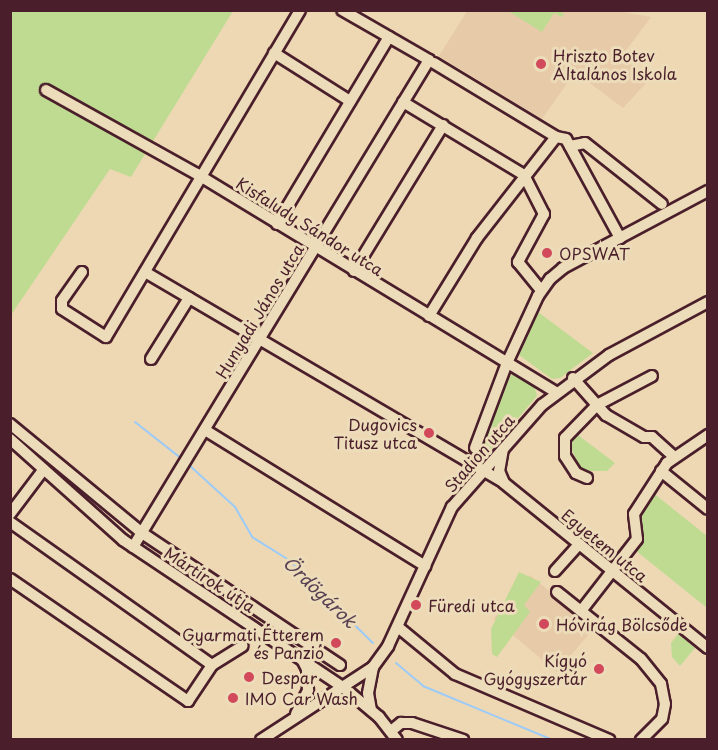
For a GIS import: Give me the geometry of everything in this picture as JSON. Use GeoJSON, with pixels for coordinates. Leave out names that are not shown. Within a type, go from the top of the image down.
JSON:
{"type":"FeatureCollection","features":[{"type":"Feature","properties":{"kind":"street"},"geometry":{"type":"LineString","coordinates":[[82,272],[62,301],[62,309],[106,337],[300,10]]}},
{"type":"Feature","properties":{"kind":"street"},"geometry":{"type":"LineString","coordinates":[[342,10],[556,137],[566,139],[620,238]]}},
{"type":"Feature","properties":{"kind":"street"},"geometry":{"type":"LineString","coordinates":[[277,224],[389,37]]}},
{"type":"Feature","properties":{"kind":"street"},"geometry":{"type":"LineString","coordinates":[[274,53],[350,101]]}},
{"type":"Feature","properties":{"kind":"street","name":"Hunyadi János utca"},"geometry":{"type":"LineString","coordinates":[[133,547],[403,102],[432,62]]}},
{"type":"Feature","properties":{"kind":"street","name":"Kisfaludy Sándor utca"},"geometry":{"type":"LineString","coordinates":[[46,90],[201,177],[556,392]]}},
{"type":"Feature","properties":{"kind":"street"},"geometry":{"type":"LineString","coordinates":[[403,102],[524,175],[544,214],[518,262],[541,290]]}},
{"type":"Feature","properties":{"kind":"street"},"geometry":{"type":"LineString","coordinates":[[354,271],[442,125]]}},
{"type":"Feature","properties":{"kind":"street"},"geometry":{"type":"LineString","coordinates":[[429,316],[477,238],[556,137]]}},
{"type":"Feature","properties":{"kind":"street"},"geometry":{"type":"LineString","coordinates":[[570,146],[585,143],[662,204]]}},
{"type":"Feature","properties":{"kind":"street"},"geometry":{"type":"LineString","coordinates":[[475,448],[507,363],[541,290],[563,268],[708,191]]}},
{"type":"Feature","properties":{"kind":"street"},"geometry":{"type":"LineString","coordinates":[[145,272],[482,469]]}},
{"type":"Feature","properties":{"kind":"street"},"geometry":{"type":"LineString","coordinates":[[151,359],[189,297]]}},
{"type":"Feature","properties":{"kind":"street","name":"Stadion utca"},"geometry":{"type":"LineString","coordinates":[[261,740],[296,714],[373,667],[398,627],[452,507],[482,469],[556,392],[573,378],[708,302]]}},
{"type":"Feature","properties":{"kind":"street"},"geometry":{"type":"LineString","coordinates":[[587,478],[576,473],[565,456],[565,438],[597,405],[652,376]]}},
{"type":"Feature","properties":{"kind":"street"},"geometry":{"type":"LineString","coordinates":[[573,378],[597,405],[625,428],[652,437],[674,457]]}},
{"type":"Feature","properties":{"kind":"street"},"geometry":{"type":"LineString","coordinates":[[10,424],[142,532],[340,665]]}},
{"type":"Feature","properties":{"kind":"street"},"geometry":{"type":"LineString","coordinates":[[205,430],[425,566]]}},
{"type":"Feature","properties":{"kind":"street"},"geometry":{"type":"LineString","coordinates":[[581,611],[637,539],[634,514],[661,471],[674,457],[708,435]]}},
{"type":"Feature","properties":{"kind":"street","name":"Mártírok útja"},"geometry":{"type":"LineString","coordinates":[[10,439],[133,547],[343,687],[371,710],[394,735]]}},
{"type":"Feature","properties":{"kind":"street"},"geometry":{"type":"LineString","coordinates":[[504,483],[499,471],[505,445]]}},
{"type":"Feature","properties":{"kind":"street"},"geometry":{"type":"LineString","coordinates":[[10,514],[44,469]]}},
{"type":"Feature","properties":{"kind":"street","name":"Egyetem utca"},"geometry":{"type":"LineString","coordinates":[[482,469],[504,483],[614,570],[708,648]]}},
{"type":"Feature","properties":{"kind":"street"},"geometry":{"type":"LineString","coordinates":[[661,471],[708,509]]}},
{"type":"Feature","properties":{"kind":"street"},"geometry":{"type":"LineString","coordinates":[[10,522],[212,665]]}},
{"type":"Feature","properties":{"kind":"street"},"geometry":{"type":"LineString","coordinates":[[555,571],[579,544]]}},
{"type":"Feature","properties":{"kind":"street"},"geometry":{"type":"LineString","coordinates":[[10,579],[188,701],[212,665],[243,646]]}},
{"type":"Feature","properties":{"kind":"street"},"geometry":{"type":"LineString","coordinates":[[557,592],[641,659],[661,684],[665,704],[662,719],[641,740]]}},
{"type":"Feature","properties":{"kind":"street"},"geometry":{"type":"LineString","coordinates":[[398,627],[455,674],[609,740]]}},
{"type":"Feature","properties":{"kind":"street"},"geometry":{"type":"LineString","coordinates":[[296,714],[308,690],[308,669],[302,659]]}},
{"type":"Feature","properties":{"kind":"street"},"geometry":{"type":"LineString","coordinates":[[371,710],[368,693],[373,667]]}},
{"type":"Feature","properties":{"kind":"street"},"geometry":{"type":"LineString","coordinates":[[394,735],[401,723],[412,723],[463,740]]}},
{"type":"Feature","properties":{"kind":"shaded area","name":"Hriszto Botev Általános Iskola"},"geometry":{"type":"Polygon","coordinates":[[[612,10],[651,17],[622,56],[649,80],[623,108],[575,72],[542,119],[439,56],[467,11],[612,10]]]}},
{"type":"Feature","properties":{"kind":"shaded area","name":"Hóvirág Bölcsőde"},"geometry":{"type":"Polygon","coordinates":[[[530,575],[594,628],[557,672],[493,619],[530,575]]]}},
{"type":"Feature","properties":{"kind":"green space"},"geometry":{"type":"Polygon","coordinates":[[[11,11],[233,11],[131,177],[110,169],[11,315],[11,11]]]}},
{"type":"Feature","properties":{"kind":"green space"},"geometry":{"type":"Polygon","coordinates":[[[508,11],[560,11],[564,14],[562,17],[554,13],[542,32],[508,11]]]}},
{"type":"Feature","properties":{"kind":"green space"},"geometry":{"type":"Polygon","coordinates":[[[538,312],[593,353],[560,378],[552,379],[519,355],[538,312]]]}},
{"type":"Feature","properties":{"kind":"green space"},"geometry":{"type":"Polygon","coordinates":[[[516,373],[534,385],[537,396],[491,450],[480,444],[506,378],[516,373]]]}},
{"type":"Feature","properties":{"kind":"green space"},"geometry":{"type":"Polygon","coordinates":[[[578,435],[615,463],[607,471],[581,471],[568,441],[578,435]]]}},
{"type":"Feature","properties":{"kind":"green space"},"geometry":{"type":"Polygon","coordinates":[[[652,492],[707,536],[707,608],[635,550],[642,533],[637,515],[652,492]]]}},
{"type":"Feature","properties":{"kind":"green space"},"geometry":{"type":"Polygon","coordinates":[[[519,572],[541,582],[524,605],[530,612],[497,657],[492,654],[491,629],[519,572]]]}},
{"type":"Feature","properties":{"kind":"green space"},"geometry":{"type":"Polygon","coordinates":[[[678,634],[695,648],[680,666],[672,657],[671,643],[678,634]]]}},
{"type":"Feature","properties":{"kind":"waterway","name":"Ördögárok"},"geometry":{"type":"LineString","coordinates":[[135,422],[182,459]]}},
{"type":"Feature","properties":{"kind":"waterway","name":"Ördögárok"},"geometry":{"type":"LineString","coordinates":[[189,465],[235,507],[252,537],[289,560],[373,643]]}},
{"type":"Feature","properties":{"kind":"waterway","name":"Ördögárok"},"geometry":{"type":"LineString","coordinates":[[396,663],[423,686],[553,740]]}},
{"type":"Feature","properties":{"kind":"place","name":"Hriszto Botev Általános Iskola"},"geometry":{"type":"Point","coordinates":[541,64]}},
{"type":"Feature","properties":{"kind":"place","name":"OPSWAT"},"geometry":{"type":"Point","coordinates":[547,253]}},
{"type":"Feature","properties":{"kind":"place","name":"Dugovics Titusz utca"},"geometry":{"type":"Point","coordinates":[429,433]}},
{"type":"Feature","properties":{"kind":"place","name":"Füredi utca"},"geometry":{"type":"Point","coordinates":[416,605]}},
{"type":"Feature","properties":{"kind":"place","name":"Hóvirág Bölcsőde"},"geometry":{"type":"Point","coordinates":[544,624]}},
{"type":"Feature","properties":{"kind":"place","name":"Gyarmati Étterem és Panzió"},"geometry":{"type":"Point","coordinates":[336,643]}},
{"type":"Feature","properties":{"kind":"place","name":"Kígyó Gyógyszertár"},"geometry":{"type":"Point","coordinates":[599,669]}},
{"type":"Feature","properties":{"kind":"place","name":"Despar"},"geometry":{"type":"Point","coordinates":[249,677]}},
{"type":"Feature","properties":{"kind":"place","name":"IMO Car Wash"},"geometry":{"type":"Point","coordinates":[233,698]}}]}
